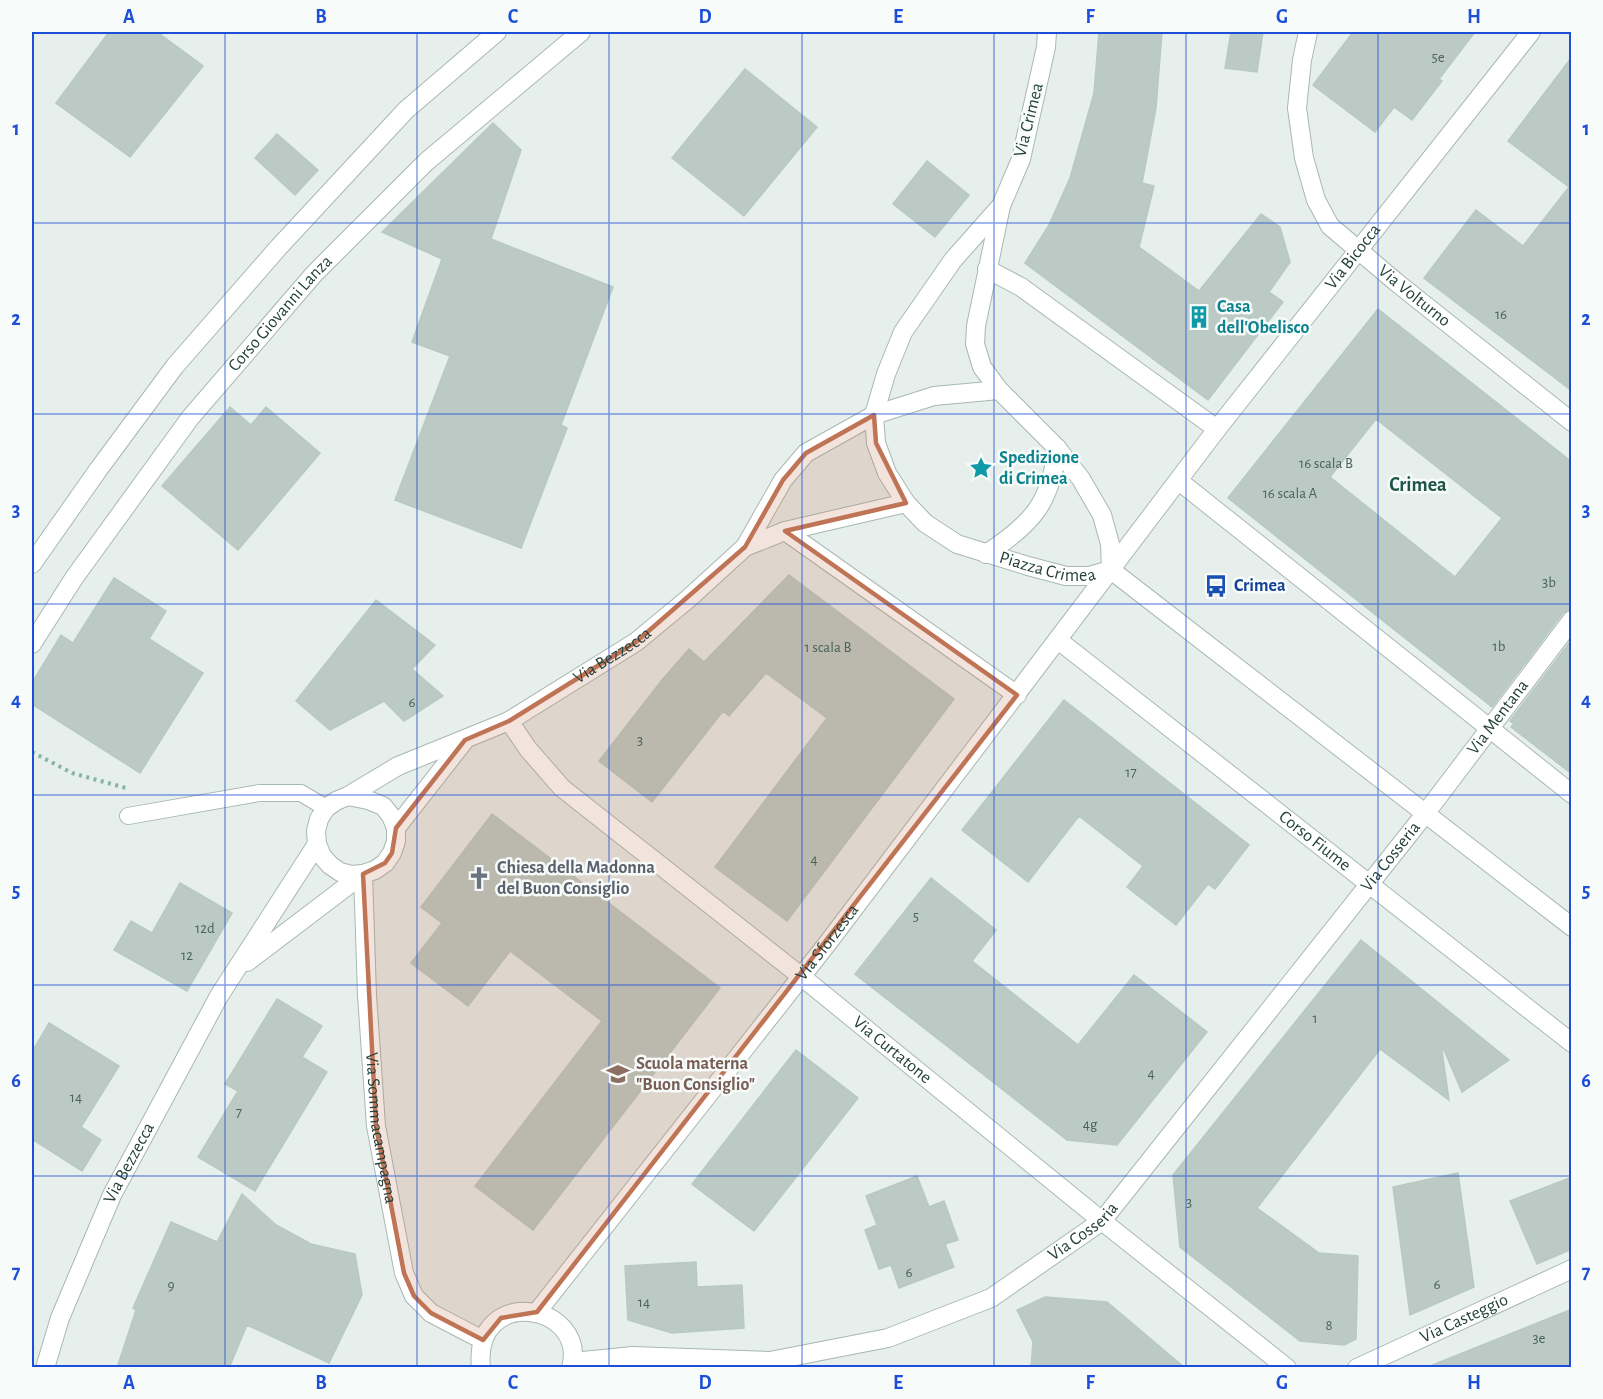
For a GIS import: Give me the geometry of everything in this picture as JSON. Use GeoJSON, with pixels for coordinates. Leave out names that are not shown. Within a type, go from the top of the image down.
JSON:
{"type":"FeatureCollection","features":[{"type":"Feature","properties":{"kind":"street"},"geometry":{"type":"LineString","coordinates":[[32,564],[175,366],[278,248],[406,110],[497,32]]}},
{"type":"Feature","properties":{"kind":"street","name":"Corso Giovanni Lanza"},"geometry":{"type":"LineString","coordinates":[[32,644],[74,578],[190,418],[314,274],[426,162],[581,32]]}},
{"type":"Feature","properties":{"kind":"street","name":"Via Crimea"},"geometry":{"type":"LineString","coordinates":[[1001,206],[1021,159],[1046,47],[1047,32]]}},
{"type":"Feature","properties":{"kind":"street","name":"Via Volturno"},"geometry":{"type":"LineString","coordinates":[[1308,32],[1302,60],[1297,108],[1304,158],[1316,200],[1330,226],[1572,422]]}},
{"type":"Feature","properties":{"kind":"street","name":"Via Bicocca"},"geometry":{"type":"LineString","coordinates":[[1111,570],[1217,429],[1531,32]]}},
{"type":"Feature","properties":{"kind":"street","name":"Piazza Crimea"},"geometry":{"type":"LineString","coordinates":[[1001,206],[976,326],[975,344],[982,368],[999,390],[1057,447],[1081,480],[1102,515],[1110,544],[1111,570],[1089,576],[1066,576],[957,544],[926,524],[906,503],[887,474],[876,443],[874,415],[886,374],[903,332],[953,260],[1001,206]]}},
{"type":"Feature","properties":{"kind":"street"},"geometry":{"type":"LineString","coordinates":[[987,269],[1021,287],[1217,429]]}},
{"type":"Feature","properties":{"kind":"street"},"geometry":{"type":"LineString","coordinates":[[744,547],[783,480],[806,453],[874,415],[934,396],[999,390]]}},
{"type":"Feature","properties":{"kind":"street"},"geometry":{"type":"LineString","coordinates":[[986,554],[1011,538],[1032,517],[1046,495],[1054,472],[1057,447]]}},
{"type":"Feature","properties":{"kind":"street"},"geometry":{"type":"LineString","coordinates":[[1179,481],[1572,794]]}},
{"type":"Feature","properties":{"kind":"street"},"geometry":{"type":"LineString","coordinates":[[744,547],[785,531],[906,503]]}},
{"type":"Feature","properties":{"kind":"street"},"geometry":{"type":"LineString","coordinates":[[785,531],[1017,695]]}},
{"type":"Feature","properties":{"kind":"street","name":"Via Bezzecca"},"geometry":{"type":"LineString","coordinates":[[45,1368],[60,1318],[112,1195],[219,996],[317,844],[316,831],[327,808],[398,766],[509,721],[636,642],[688,599],[744,547]]}},
{"type":"Feature","properties":{"kind":"street"},"geometry":{"type":"LineString","coordinates":[[1111,570],[1572,927]]}},
{"type":"Feature","properties":{"kind":"street","name":"Via Sforzesca"},"geometry":{"type":"LineString","coordinates":[[537,1312],[802,977],[1111,570]]}},
{"type":"Feature","properties":{"kind":"street","name":"Via Mentana"},"geometry":{"type":"LineString","coordinates":[[1425,814],[1572,620]]}},
{"type":"Feature","properties":{"kind":"street","name":"Corso Fiume"},"geometry":{"type":"LineString","coordinates":[[1058,640],[1572,1043]]}},
{"type":"Feature","properties":{"kind":"street","name":"Via Curtatone"},"geometry":{"type":"LineString","coordinates":[[509,721],[528,749],[562,788],[802,977],[1287,1368]]}},
{"type":"Feature","properties":{"kind":"street","name":"Via Bezzecca"},"geometry":{"type":"LineString","coordinates":[[236,970],[363,874],[385,863],[396,841],[396,828],[465,740]]}},
{"type":"Feature","properties":{"kind":"street"},"geometry":{"type":"LineString","coordinates":[[348,796],[383,806],[391,816],[396,828]]}},
{"type":"Feature","properties":{"kind":"street","name":"Via Cosseria"},"geometry":{"type":"LineString","coordinates":[[572,1365],[633,1356],[770,1361],[888,1338],[991,1298],[1102,1221],[1425,814]]}},
{"type":"Feature","properties":{"kind":"street"},"geometry":{"type":"LineString","coordinates":[[317,844],[322,856],[330,866],[351,875],[363,874]]}},
{"type":"Feature","properties":{"kind":"street","name":"Via Sommacampagna"},"geometry":{"type":"LineString","coordinates":[[363,874],[367,995],[376,1126],[404,1273],[414,1296],[431,1313],[483,1340]]}},
{"type":"Feature","properties":{"kind":"street","name":"Via Casteggio"},"geometry":{"type":"LineString","coordinates":[[1357,1368],[1572,1269]]}},
{"type":"Feature","properties":{"kind":"street"},"geometry":{"type":"LineString","coordinates":[[481,1368],[480,1354],[483,1340],[490,1327],[513,1312],[527,1311],[537,1312],[555,1321],[565,1332],[572,1347],[572,1365]]}},
{"type":"Feature","properties":{"kind":"lane"},"geometry":{"type":"LineString","coordinates":[[128,816],[259,793],[301,793],[327,808]]}},
{"type":"Feature","properties":{"kind":"path"},"geometry":{"type":"LineString","coordinates":[[32,752],[72,773],[130,789]]}},
{"type":"Feature","properties":{"kind":"highlighted area"},"geometry":{"type":"Polygon","coordinates":[[[874,415],[876,443],[906,503],[785,531],[1017,695],[537,1312],[501,1318],[483,1340],[431,1313],[414,1296],[404,1273],[376,1126],[363,874],[385,863],[392,853],[396,828],[465,740],[509,721],[636,642],[745,547],[783,480],[806,453],[874,415]]]}},
{"type":"Feature","properties":{"kind":"building"},"geometry":{"type":"Polygon","coordinates":[[[109,32],[157,32],[203,66],[130,157],[56,103],[109,32]]]}},
{"type":"Feature","properties":{"kind":"building"},"geometry":{"type":"Polygon","coordinates":[[[1099,32],[1162,32],[1156,108],[1142,183],[1154,186],[1139,247],[1199,291],[1261,214],[1280,227],[1290,262],[1269,292],[1283,302],[1208,400],[1025,263],[1049,225],[1070,178],[1094,93],[1099,32]]]}},
{"type":"Feature","properties":{"kind":"building"},"geometry":{"type":"Polygon","coordinates":[[[1231,32],[1263,32],[1257,72],[1225,68],[1231,32]]]}},
{"type":"Feature","properties":{"kind":"building"},"geometry":{"type":"Polygon","coordinates":[[[1353,32],[1475,32],[1439,79],[1442,81],[1412,120],[1394,107],[1375,132],[1313,85],[1353,32]]]}},
{"type":"Feature","properties":{"kind":"building"},"geometry":{"type":"Polygon","coordinates":[[[1572,57],[1572,391],[1424,278],[1476,210],[1523,246],[1569,187],[1508,141],[1572,57]]]}},
{"type":"Feature","properties":{"kind":"building"},"geometry":{"type":"Polygon","coordinates":[[[745,69],[817,127],[744,216],[672,158],[745,69]]]}},
{"type":"Feature","properties":{"kind":"building"},"geometry":{"type":"Polygon","coordinates":[[[493,123],[521,150],[491,239],[613,287],[561,425],[567,428],[521,548],[395,500],[450,356],[412,342],[442,259],[382,232],[493,123]]]}},
{"type":"Feature","properties":{"kind":"building"},"geometry":{"type":"Polygon","coordinates":[[[277,134],[318,170],[295,195],[255,158],[277,134]]]}},
{"type":"Feature","properties":{"kind":"building"},"geometry":{"type":"Polygon","coordinates":[[[927,161],[969,195],[935,237],[893,204],[927,161]]]}},
{"type":"Feature","properties":{"kind":"building"},"geometry":{"type":"Polygon","coordinates":[[[1378,309],[1572,462],[1572,609],[1563,613],[1492,707],[1228,498],[1378,309]],[[1376,419],[1330,477],[1455,577],[1502,518],[1376,419]]]}},
{"type":"Feature","properties":{"kind":"building"},"geometry":{"type":"Polygon","coordinates":[[[230,407],[251,425],[266,407],[320,453],[238,550],[162,486],[230,407]]]}},
{"type":"Feature","properties":{"kind":"building"},"geometry":{"type":"Polygon","coordinates":[[[789,575],[954,699],[787,921],[715,867],[827,718],[766,673],[729,716],[723,711],[652,802],[599,761],[689,649],[704,662],[789,575]]]}},
{"type":"Feature","properties":{"kind":"building"},"geometry":{"type":"Polygon","coordinates":[[[114,578],[166,611],[149,639],[203,673],[140,773],[32,704],[32,683],[61,635],[73,643],[114,578]]]}},
{"type":"Feature","properties":{"kind":"building"},"geometry":{"type":"Polygon","coordinates":[[[376,600],[435,645],[412,669],[443,696],[404,721],[384,701],[330,730],[296,701],[376,600]]]}},
{"type":"Feature","properties":{"kind":"building"},"geometry":{"type":"Polygon","coordinates":[[[1572,639],[1572,774],[1511,727],[1514,724],[1510,721],[1572,639]]]}},
{"type":"Feature","properties":{"kind":"building"},"geometry":{"type":"Polygon","coordinates":[[[1064,700],[1249,845],[1215,889],[1208,884],[1176,925],[1127,887],[1143,866],[1079,816],[1028,882],[962,830],[1064,700]]]}},
{"type":"Feature","properties":{"kind":"building"},"geometry":{"type":"Polygon","coordinates":[[[492,814],[720,988],[533,1230],[475,1186],[602,1021],[510,951],[468,1006],[411,963],[442,923],[421,907],[492,814]]]}},
{"type":"Feature","properties":{"kind":"building"},"geometry":{"type":"Polygon","coordinates":[[[931,878],[996,930],[972,961],[1078,1045],[1134,975],[1207,1032],[1117,1145],[1067,1140],[855,974],[931,878]]]}},
{"type":"Feature","properties":{"kind":"building"},"geometry":{"type":"Polygon","coordinates":[[[180,883],[232,913],[187,991],[114,950],[131,921],[152,933],[180,883]]]}},
{"type":"Feature","properties":{"kind":"building"},"geometry":{"type":"Polygon","coordinates":[[[1361,940],[1509,1060],[1462,1092],[1444,1050],[1442,1051],[1449,1100],[1380,1049],[1257,1208],[1319,1253],[1358,1256],[1356,1339],[1344,1345],[1300,1341],[1180,1247],[1173,1175],[1361,940]]]}},
{"type":"Feature","properties":{"kind":"building"},"geometry":{"type":"Polygon","coordinates":[[[277,999],[322,1026],[302,1057],[327,1072],[255,1191],[198,1157],[238,1091],[225,1084],[277,999]]]}},
{"type":"Feature","properties":{"kind":"building"},"geometry":{"type":"Polygon","coordinates":[[[49,1023],[119,1066],[81,1127],[101,1140],[82,1171],[32,1139],[32,1052],[49,1023]]]}},
{"type":"Feature","properties":{"kind":"building"},"geometry":{"type":"Polygon","coordinates":[[[796,1050],[858,1098],[754,1231],[692,1184],[796,1050]]]}},
{"type":"Feature","properties":{"kind":"building"},"geometry":{"type":"Polygon","coordinates":[[[1458,1173],[1474,1287],[1410,1315],[1393,1187],[1458,1173]]]}},
{"type":"Feature","properties":{"kind":"building"},"geometry":{"type":"Polygon","coordinates":[[[917,1176],[929,1207],[944,1201],[958,1240],[945,1244],[954,1267],[899,1288],[891,1265],[879,1269],[865,1230],[877,1225],[866,1196],[917,1176]]]}},
{"type":"Feature","properties":{"kind":"building"},"geometry":{"type":"Polygon","coordinates":[[[1572,1177],[1572,1249],[1537,1264],[1510,1201],[1572,1177]]]}},
{"type":"Feature","properties":{"kind":"building"},"geometry":{"type":"Polygon","coordinates":[[[242,1194],[276,1225],[311,1244],[355,1254],[362,1295],[329,1363],[247,1325],[229,1368],[117,1368],[136,1310],[133,1308],[171,1222],[217,1242],[242,1194]]]}},
{"type":"Feature","properties":{"kind":"building"},"geometry":{"type":"Polygon","coordinates":[[[696,1262],[697,1287],[742,1285],[744,1328],[672,1333],[628,1320],[625,1266],[696,1262]]]}},
{"type":"Feature","properties":{"kind":"building"},"geometry":{"type":"Polygon","coordinates":[[[1045,1297],[1107,1302],[1185,1368],[1031,1368],[1033,1342],[1017,1310],[1045,1297]]]}},
{"type":"Feature","properties":{"kind":"building"},"geometry":{"type":"Polygon","coordinates":[[[1572,1309],[1572,1368],[1430,1368],[1430,1366],[1572,1309]]]}},
{"type":"Feature","properties":{"kind":"place","name":"Casa dell'Obelisco"},"geometry":{"type":"Point","coordinates":[1199,317]}},
{"type":"Feature","properties":{"kind":"place","name":"Spedizione di Crimea"},"geometry":{"type":"Point","coordinates":[981,468]}},
{"type":"Feature","properties":{"kind":"place","name":"Crimea"},"geometry":{"type":"Point","coordinates":[1216,586]}},
{"type":"Feature","properties":{"kind":"place","name":"Chiesa della Madonna del Buon Consiglio"},"geometry":{"type":"Point","coordinates":[479,878]}},
{"type":"Feature","properties":{"kind":"place","name":"Scuola materna \"Buon Consiglio\""},"geometry":{"type":"Point","coordinates":[618,1074]}},
{"type":"Feature","properties":{"kind":"district","name":"Crimea"},"geometry":{"type":"Point","coordinates":[1418,485]}}]}
